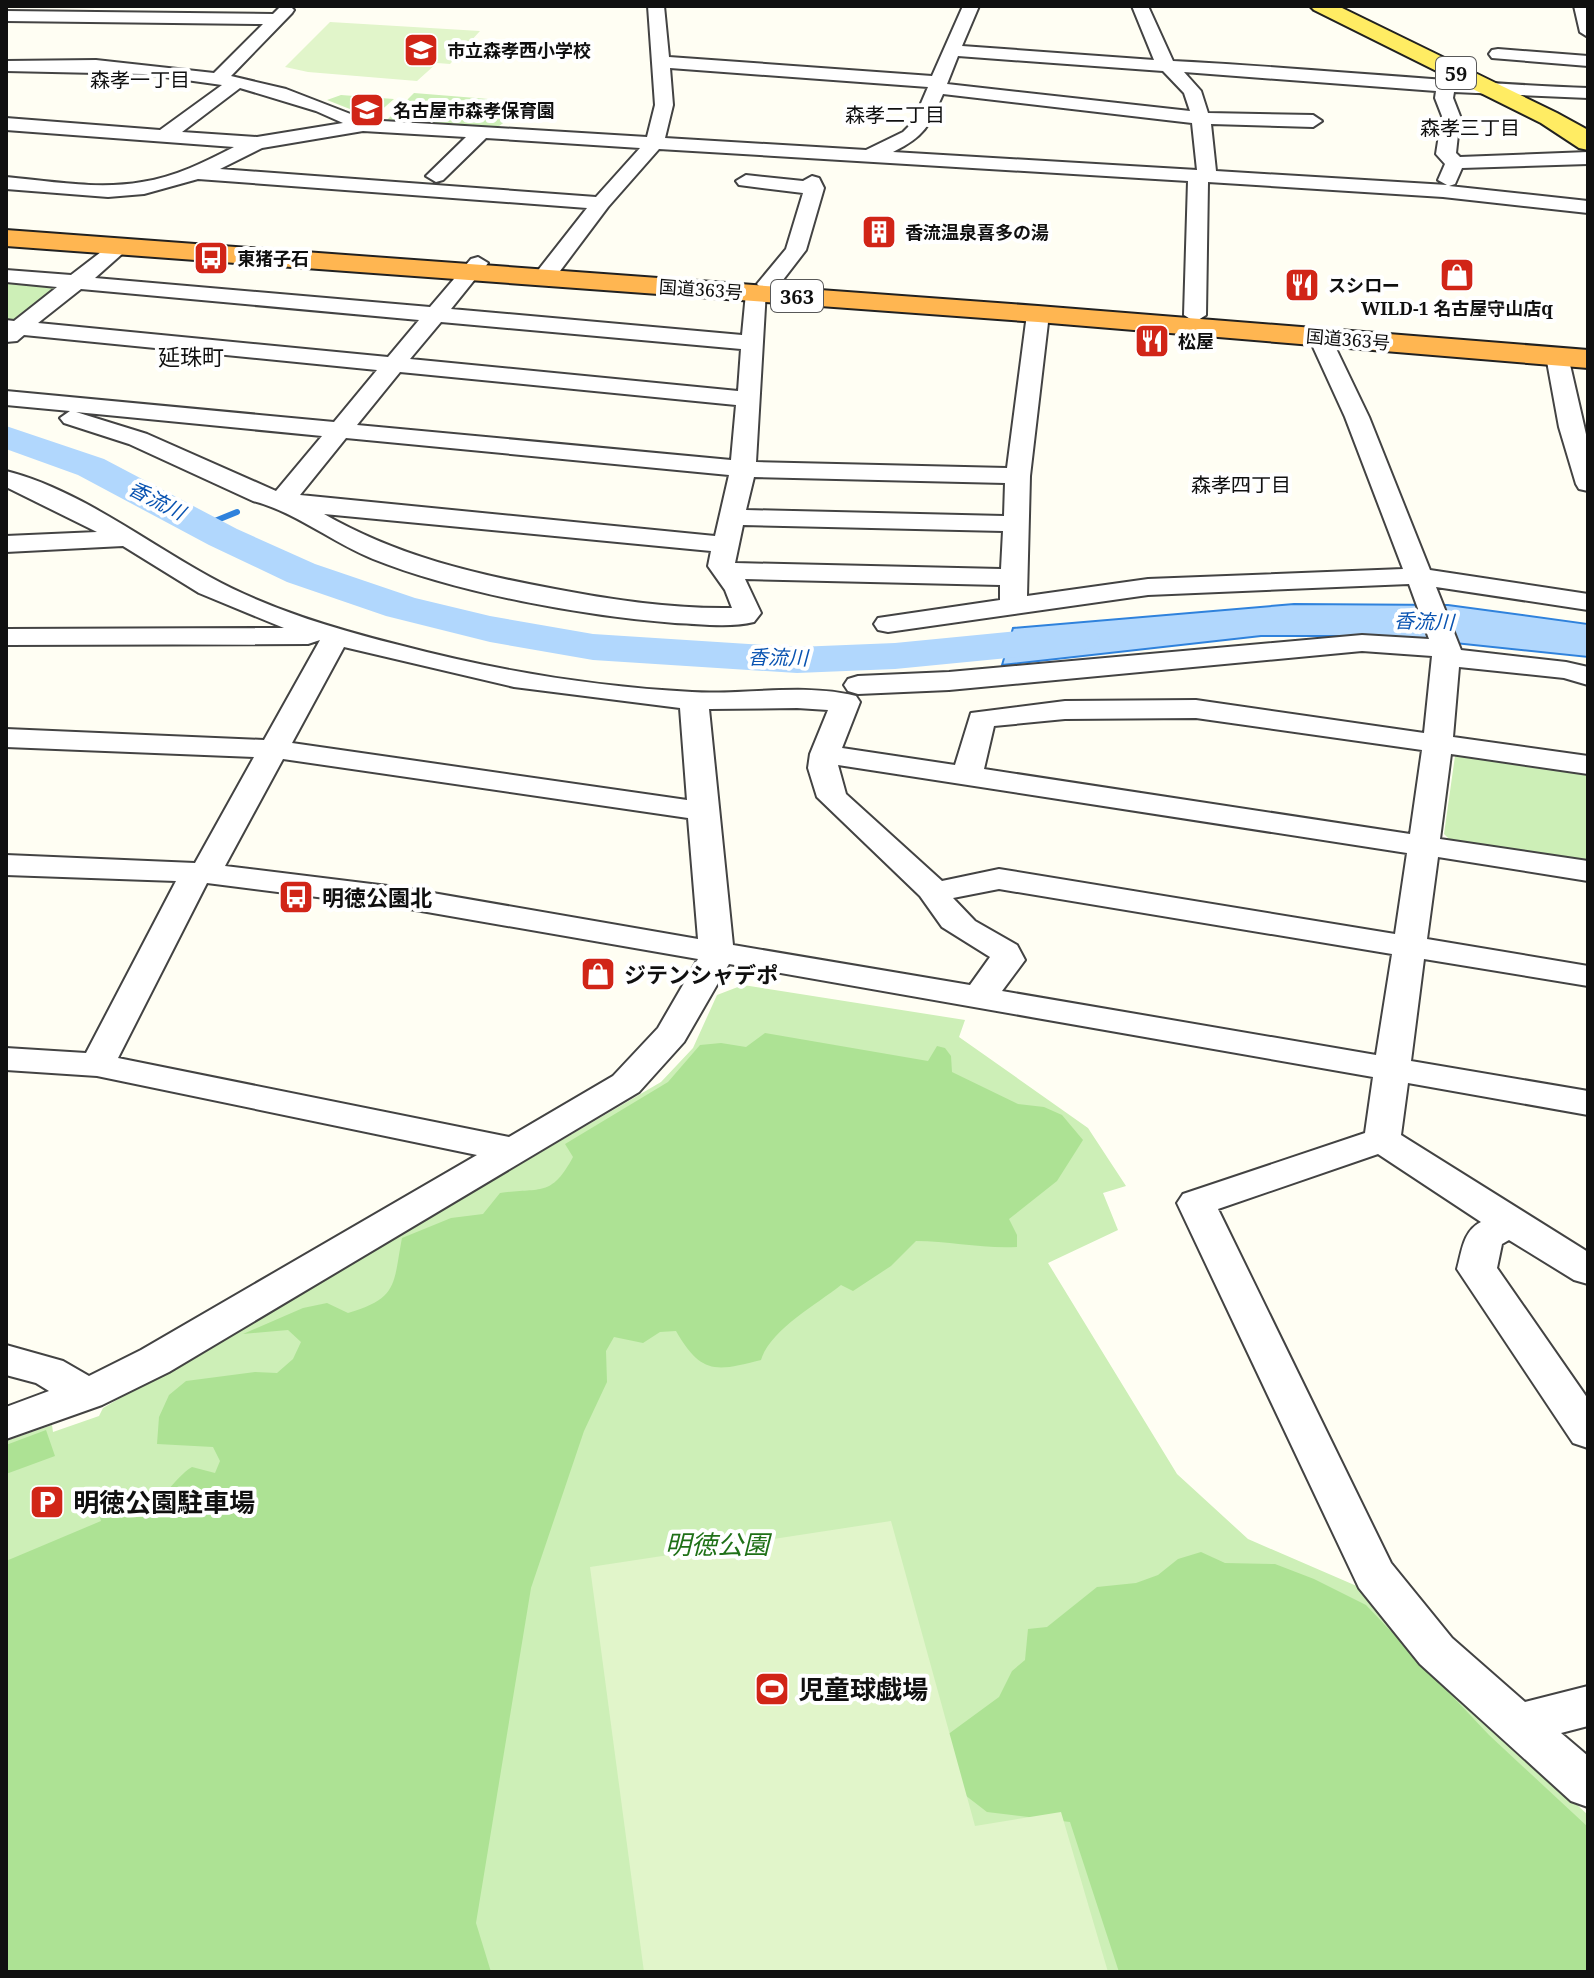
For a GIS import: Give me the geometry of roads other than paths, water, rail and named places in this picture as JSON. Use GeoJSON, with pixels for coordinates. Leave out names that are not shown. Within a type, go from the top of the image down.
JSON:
{"type":"FeatureCollection","features":[{"type":"Feature","properties":{"kind":"highway","name":"国道363号"},"geometry":{"type":"LineString","coordinates":[[6,228],[474,268]]}},
{"type":"Feature","properties":{"kind":"highway","name":"国道363号"},"geometry":{"type":"LineString","coordinates":[[6,238],[1195,315],[1588,349]]}},
{"type":"Feature","properties":{"kind":"highway","name":"国道363号"},"geometry":{"type":"LineString","coordinates":[[763,288],[1588,359]]}},
{"type":"Feature","properties":{"kind":"main road","name":"59"},"geometry":{"type":"LineString","coordinates":[[1321,6],[1394,63],[1492,90],[1579,135],[1588,143]]}},
{"type":"Feature","properties":{"kind":"street"},"geometry":{"type":"LineString","coordinates":[[164,136],[227,81],[290,6]]}},
{"type":"Feature","properties":{"kind":"street"},"geometry":{"type":"LineString","coordinates":[[546,273],[652,145],[664,105],[656,6]]}},
{"type":"Feature","properties":{"kind":"street"},"geometry":{"type":"LineString","coordinates":[[867,157],[910,136],[921,124],[955,51],[971,6]]}},
{"type":"Feature","properties":{"kind":"street"},"geometry":{"type":"LineString","coordinates":[[1140,6],[1163,61],[1192,91],[1201,118],[1202,176],[1195,315]]}},
{"type":"Feature","properties":{"kind":"street"},"geometry":{"type":"LineString","coordinates":[[1582,6],[1588,32]]}},
{"type":"Feature","properties":{"kind":"street"},"geometry":{"type":"LineString","coordinates":[[6,16],[277,19]]}},
{"type":"Feature","properties":{"kind":"street"},"geometry":{"type":"LineString","coordinates":[[955,51],[1099,63],[1167,65],[1394,63],[1446,87],[1588,93]]}},
{"type":"Feature","properties":{"kind":"street"},"geometry":{"type":"LineString","coordinates":[[1498,54],[1588,61]]}},
{"type":"Feature","properties":{"kind":"street"},"geometry":{"type":"LineString","coordinates":[[661,62],[938,85],[1201,118],[1313,121]]}},
{"type":"Feature","properties":{"kind":"street"},"geometry":{"type":"LineString","coordinates":[[6,66],[103,66],[227,81],[325,106],[363,125]]}},
{"type":"Feature","properties":{"kind":"street"},"geometry":{"type":"LineString","coordinates":[[1554,90],[1571,83],[1588,69]]}},
{"type":"Feature","properties":{"kind":"street"},"geometry":{"type":"LineString","coordinates":[[1446,87],[1444,98],[1451,116],[1446,154],[1455,163],[1588,158]]}},
{"type":"Feature","properties":{"kind":"street"},"geometry":{"type":"LineString","coordinates":[[6,124],[257,143],[363,125],[1443,191],[1588,207]]}},
{"type":"Feature","properties":{"kind":"street"},"geometry":{"type":"LineString","coordinates":[[436,176],[481,133]]}},
{"type":"Feature","properties":{"kind":"street"},"geometry":{"type":"LineString","coordinates":[[6,183],[128,191],[166,184],[197,173],[257,143]]}},
{"type":"Feature","properties":{"kind":"street"},"geometry":{"type":"LineString","coordinates":[[1443,191],[1455,163]]}},
{"type":"Feature","properties":{"kind":"street"},"geometry":{"type":"LineString","coordinates":[[197,173],[601,203]]}},
{"type":"Feature","properties":{"kind":"street"},"geometry":{"type":"LineString","coordinates":[[282,500],[363,545],[410,563],[487,584],[607,607],[712,618],[744,616],[747,613],[725,558],[743,469],[753,343],[763,288],[796,250],[813,185],[746,181]]}},
{"type":"Feature","properties":{"kind":"street"},"geometry":{"type":"LineString","coordinates":[[10,331],[121,246]]}},
{"type":"Feature","properties":{"kind":"street"},"geometry":{"type":"LineString","coordinates":[[282,500],[474,268]]}},
{"type":"Feature","properties":{"kind":"street"},"geometry":{"type":"LineString","coordinates":[[6,276],[753,343]]}},
{"type":"Feature","properties":{"kind":"street"},"geometry":{"type":"LineString","coordinates":[[1013,607],[1018,476],[1038,314]]}},
{"type":"Feature","properties":{"kind":"street"},"geometry":{"type":"LineString","coordinates":[[10,331],[749,399]]}},
{"type":"Feature","properties":{"kind":"street"},"geometry":{"type":"LineString","coordinates":[[1319,336],[1357,417],[1446,650],[1438,743],[1382,1140]]}},
{"type":"Feature","properties":{"kind":"street"},"geometry":{"type":"LineString","coordinates":[[1557,356],[1571,427],[1588,484]]}},
{"type":"Feature","properties":{"kind":"street"},"geometry":{"type":"LineString","coordinates":[[6,398],[743,469],[1018,476]]}},
{"type":"Feature","properties":{"kind":"street"},"geometry":{"type":"LineString","coordinates":[[6,398],[138,439],[262,496],[282,500],[725,558],[1015,577]]}},
{"type":"Feature","properties":{"kind":"street"},"geometry":{"type":"LineString","coordinates":[[6,478],[89,516],[217,591],[279,618],[336,636],[559,686],[694,701],[797,699],[846,702],[825,754],[823,768],[832,797],[935,892],[952,919],[1005,952],[1008,960],[988,982],[982,998]]}},
{"type":"Feature","properties":{"kind":"street"},"geometry":{"type":"LineString","coordinates":[[732,517],[1017,524]]}},
{"type":"Feature","properties":{"kind":"street"},"geometry":{"type":"LineString","coordinates":[[6,544],[127,538]]}},
{"type":"Feature","properties":{"kind":"street"},"geometry":{"type":"LineString","coordinates":[[888,624],[1148,587],[1419,579],[1588,602]]}},
{"type":"Feature","properties":{"kind":"street"},"geometry":{"type":"LineString","coordinates":[[6,637],[336,636]]}},
{"type":"Feature","properties":{"kind":"street"},"geometry":{"type":"LineString","coordinates":[[97,1065],[201,873],[336,636]]}},
{"type":"Feature","properties":{"kind":"street"},"geometry":{"type":"LineString","coordinates":[[858,685],[949,681],[1362,643],[1446,650],[1588,676]]}},
{"type":"Feature","properties":{"kind":"street"},"geometry":{"type":"LineString","coordinates":[[6,1423],[87,1394],[155,1361],[626,1084],[672,1034],[719,952],[714,937],[701,811],[694,701]]}},
{"type":"Feature","properties":{"kind":"street"},"geometry":{"type":"LineString","coordinates":[[967,776],[981,719],[1065,710],[1196,709],[1588,765]]}},
{"type":"Feature","properties":{"kind":"street"},"geometry":{"type":"LineString","coordinates":[[6,738],[274,749],[701,811]]}},
{"type":"Feature","properties":{"kind":"street"},"geometry":{"type":"LineString","coordinates":[[825,754],[1588,871]]}},
{"type":"Feature","properties":{"kind":"street"},"geometry":{"type":"LineString","coordinates":[[6,865],[201,873],[404,898],[1588,1103]]}},
{"type":"Feature","properties":{"kind":"street"},"geometry":{"type":"LineString","coordinates":[[935,892],[999,879],[1588,976]]}},
{"type":"Feature","properties":{"kind":"street"},"geometry":{"type":"LineString","coordinates":[[6,1059],[97,1065],[514,1150]]}},
{"type":"Feature","properties":{"kind":"street"},"geometry":{"type":"LineString","coordinates":[[1382,1140],[1588,1270]]}},
{"type":"Feature","properties":{"kind":"street"},"geometry":{"type":"LineString","coordinates":[[1382,1140],[1196,1203],[1375,1575],[1436,1651],[1588,1786]]}},
{"type":"Feature","properties":{"kind":"street"},"geometry":{"type":"LineString","coordinates":[[1511,1224],[1485,1236],[1477,1269],[1588,1432]]}},
{"type":"Feature","properties":{"kind":"street"},"geometry":{"type":"LineString","coordinates":[[6,1360],[49,1372],[87,1394]]}},
{"type":"Feature","properties":{"kind":"street"},"geometry":{"type":"LineString","coordinates":[[1520,1723],[1588,1706]]}},
{"type":"Feature","properties":{"kind":"water"},"geometry":{"type":"Polygon","coordinates":[[[1294,604],[1448,605],[1588,624],[1588,657],[1388,636],[1261,636],[1002,665],[1013,628],[1294,604]]]}},
{"type":"Feature","properties":{"kind":"waterway","name":"香流川"},"geometry":{"type":"LineString","coordinates":[[6,437],[91,467],[223,537],[301,573],[401,607],[490,629],[593,647],[797,660],[895,656],[1079,638]]}},
{"type":"Feature","properties":{"kind":"waterway"},"geometry":{"type":"LineString","coordinates":[[205,525],[237,512]]}},
{"type":"Feature","properties":{"kind":"place","name":"市立森孝西小学校"},"geometry":{"type":"Point","coordinates":[421,50]}},
{"type":"Feature","properties":{"kind":"place","name":"名古屋市森孝保育園"},"geometry":{"type":"Point","coordinates":[367,110]}},
{"type":"Feature","properties":{"kind":"place","name":"香流温泉喜多の湯"},"geometry":{"type":"Point","coordinates":[879,232]}},
{"type":"Feature","properties":{"kind":"place","name":"東猪子石"},"geometry":{"type":"Point","coordinates":[211,258]}},
{"type":"Feature","properties":{"kind":"place","name":"WILD-1 名古屋守山店q"},"geometry":{"type":"Point","coordinates":[1457,275]}},
{"type":"Feature","properties":{"kind":"place","name":"スシロー"},"geometry":{"type":"Point","coordinates":[1302,285]}},
{"type":"Feature","properties":{"kind":"place","name":"松屋"},"geometry":{"type":"Point","coordinates":[1152,341]}},
{"type":"Feature","properties":{"kind":"place","name":"明徳公園北"},"geometry":{"type":"Point","coordinates":[296,897]}},
{"type":"Feature","properties":{"kind":"place","name":"ジテンシャデポ"},"geometry":{"type":"Point","coordinates":[598,974]}},
{"type":"Feature","properties":{"kind":"place","name":"明徳公園駐車場"},"geometry":{"type":"Point","coordinates":[47,1502]}},
{"type":"Feature","properties":{"kind":"place","name":"児童球戯場"},"geometry":{"type":"Point","coordinates":[772,1689]}},
{"type":"Feature","properties":{"kind":"district","name":"森孝一丁目"},"geometry":{"type":"Point","coordinates":[140,79]}},
{"type":"Feature","properties":{"kind":"district","name":"森孝二丁目"},"geometry":{"type":"Point","coordinates":[895,114]}},
{"type":"Feature","properties":{"kind":"district","name":"森孝三丁目"},"geometry":{"type":"Point","coordinates":[1470,127]}},
{"type":"Feature","properties":{"kind":"district","name":"延珠町"},"geometry":{"type":"Point","coordinates":[191,356]}},
{"type":"Feature","properties":{"kind":"district","name":"森孝四丁目"},"geometry":{"type":"Point","coordinates":[1241,484]}},
{"type":"Feature","properties":{"kind":"park label","name":"明徳公園"},"geometry":{"type":"Point","coordinates":[717,1544]}}]}
